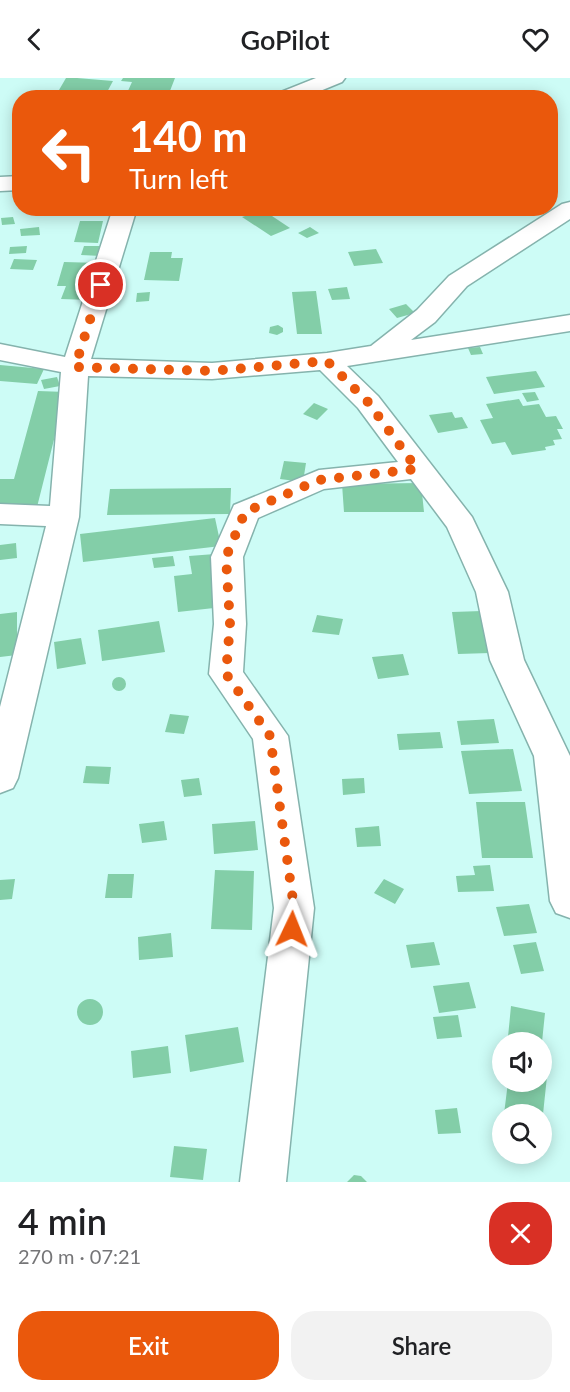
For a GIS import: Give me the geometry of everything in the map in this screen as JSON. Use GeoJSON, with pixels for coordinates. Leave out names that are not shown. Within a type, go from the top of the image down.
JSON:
{"type":"FeatureCollection","features":[{"type":"Feature","properties":{"kind":"street"},"geometry":{"type":"LineString","coordinates":[[304,90],[335,78]]}},
{"type":"Feature","properties":{"kind":"street"},"geometry":{"type":"LineString","coordinates":[[376,352],[426,316],[458,281],[570,209]]}},
{"type":"Feature","properties":{"kind":"street"},"geometry":{"type":"LineString","coordinates":[[0,778],[64,517],[75,367],[122,216]]}},
{"type":"Feature","properties":{"kind":"street"},"geometry":{"type":"LineString","coordinates":[[0,352],[75,367],[212,371],[327,361],[570,323]]}},
{"type":"Feature","properties":{"kind":"street"},"geometry":{"type":"LineString","coordinates":[[327,361],[368,402],[461,524],[492,592],[507,660],[552,756],[570,901]]}},
{"type":"Feature","properties":{"kind":"street"},"geometry":{"type":"LineString","coordinates":[[263,1182],[294,908],[270,736],[226,674],[230,624],[226,557],[245,512],[319,480],[417,469]]}},
{"type":"Feature","properties":{"kind":"street"},"geometry":{"type":"LineString","coordinates":[[0,514],[64,517]]}},
{"type":"Feature","properties":{"kind":"building"},"geometry":{"type":"Polygon","coordinates":[[[66,78],[113,81],[108,90],[59,90],[66,78]]]}},
{"type":"Feature","properties":{"kind":"building"},"geometry":{"type":"Polygon","coordinates":[[[123,78],[175,78],[170,90],[128,90],[132,82],[121,81],[123,78]]]}},
{"type":"Feature","properties":{"kind":"building"},"geometry":{"type":"Polygon","coordinates":[[[272,216],[290,228],[271,236],[242,217],[272,216]]]}},
{"type":"Feature","properties":{"kind":"building"},"geometry":{"type":"Polygon","coordinates":[[[13,217],[15,224],[2,225],[1,218],[13,217]]]}},
{"type":"Feature","properties":{"kind":"building"},"geometry":{"type":"Polygon","coordinates":[[[80,221],[103,221],[98,243],[74,242],[80,221]]]}},
{"type":"Feature","properties":{"kind":"building"},"geometry":{"type":"Polygon","coordinates":[[[39,227],[40,235],[21,236],[20,229],[39,227]]]}},
{"type":"Feature","properties":{"kind":"building"},"geometry":{"type":"Polygon","coordinates":[[[310,227],[319,233],[307,238],[298,233],[310,227]]]}},
{"type":"Feature","properties":{"kind":"building"},"geometry":{"type":"Polygon","coordinates":[[[27,246],[26,253],[9,254],[10,247],[27,246]]]}},
{"type":"Feature","properties":{"kind":"building"},"geometry":{"type":"Polygon","coordinates":[[[84,246],[104,246],[101,256],[81,255],[84,246]]]}},
{"type":"Feature","properties":{"kind":"building"},"geometry":{"type":"Polygon","coordinates":[[[376,249],[383,263],[354,266],[348,252],[376,249]]]}},
{"type":"Feature","properties":{"kind":"building"},"geometry":{"type":"Polygon","coordinates":[[[150,252],[172,252],[171,258],[183,258],[179,281],[144,280],[150,252]]]}},
{"type":"Feature","properties":{"kind":"building"},"geometry":{"type":"Polygon","coordinates":[[[14,259],[37,260],[33,270],[10,269],[14,259]]]}},
{"type":"Feature","properties":{"kind":"building"},"geometry":{"type":"Polygon","coordinates":[[[64,262],[100,263],[89,300],[61,299],[66,286],[57,286],[64,262]]]}},
{"type":"Feature","properties":{"kind":"building"},"geometry":{"type":"Polygon","coordinates":[[[347,287],[350,299],[332,300],[328,289],[347,287]]]}},
{"type":"Feature","properties":{"kind":"building"},"geometry":{"type":"Polygon","coordinates":[[[316,291],[322,334],[297,334],[292,292],[316,291]]]}},
{"type":"Feature","properties":{"kind":"building"},"geometry":{"type":"Polygon","coordinates":[[[150,292],[149,301],[136,302],[137,293],[150,292]]]}},
{"type":"Feature","properties":{"kind":"building"},"geometry":{"type":"Polygon","coordinates":[[[406,304],[415,313],[397,318],[389,309],[406,304]]]}},
{"type":"Feature","properties":{"kind":"building"},"geometry":{"type":"Polygon","coordinates":[[[278,325],[283,328],[283,332],[277,335],[269,333],[270,327],[278,325]]]}},
{"type":"Feature","properties":{"kind":"building"},"geometry":{"type":"Polygon","coordinates":[[[480,347],[483,354],[471,355],[468,348],[480,347]]]}},
{"type":"Feature","properties":{"kind":"building"},"geometry":{"type":"Polygon","coordinates":[[[0,365],[44,369],[37,384],[0,381],[0,365]]]}},
{"type":"Feature","properties":{"kind":"building"},"geometry":{"type":"Polygon","coordinates":[[[536,371],[545,387],[494,394],[486,377],[536,371]]]}},
{"type":"Feature","properties":{"kind":"building"},"geometry":{"type":"Polygon","coordinates":[[[57,377],[60,386],[44,389],[41,380],[57,377]]]}},
{"type":"Feature","properties":{"kind":"building"},"geometry":{"type":"Polygon","coordinates":[[[38,391],[66,392],[37,507],[0,506],[0,479],[14,479],[38,391]]]}},
{"type":"Feature","properties":{"kind":"building"},"geometry":{"type":"Polygon","coordinates":[[[535,392],[539,400],[527,402],[522,393],[535,392]]]}},
{"type":"Feature","properties":{"kind":"building"},"geometry":{"type":"Polygon","coordinates":[[[519,399],[523,406],[539,404],[546,417],[556,416],[563,429],[557,429],[562,439],[553,440],[555,445],[545,447],[546,450],[512,455],[505,442],[492,444],[480,420],[493,418],[486,404],[519,399]]]}},
{"type":"Feature","properties":{"kind":"building"},"geometry":{"type":"Polygon","coordinates":[[[314,403],[328,409],[317,420],[303,414],[314,403]]]}},
{"type":"Feature","properties":{"kind":"building"},"geometry":{"type":"Polygon","coordinates":[[[452,412],[455,418],[462,417],[468,428],[438,433],[429,415],[452,412]]]}},
{"type":"Feature","properties":{"kind":"building"},"geometry":{"type":"Polygon","coordinates":[[[284,461],[306,463],[303,482],[280,479],[284,461]]]}},
{"type":"Feature","properties":{"kind":"building"},"geometry":{"type":"Polygon","coordinates":[[[421,483],[424,512],[344,512],[342,484],[421,483]]]}},
{"type":"Feature","properties":{"kind":"building"},"geometry":{"type":"Polygon","coordinates":[[[231,488],[230,514],[107,515],[110,489],[231,488]]]}},
{"type":"Feature","properties":{"kind":"building"},"geometry":{"type":"Polygon","coordinates":[[[215,518],[221,546],[83,562],[80,534],[215,518]]]}},
{"type":"Feature","properties":{"kind":"building"},"geometry":{"type":"Polygon","coordinates":[[[16,543],[17,558],[0,560],[0,545],[16,543]]]}},
{"type":"Feature","properties":{"kind":"building"},"geometry":{"type":"Polygon","coordinates":[[[215,554],[223,607],[178,612],[174,576],[192,574],[189,556],[215,554]]]}},
{"type":"Feature","properties":{"kind":"building"},"geometry":{"type":"Polygon","coordinates":[[[173,556],[175,566],[154,568],[152,558],[173,556]]]}},
{"type":"Feature","properties":{"kind":"building"},"geometry":{"type":"Polygon","coordinates":[[[482,611],[490,653],[458,654],[452,612],[482,611]]]}},
{"type":"Feature","properties":{"kind":"building"},"geometry":{"type":"Polygon","coordinates":[[[17,612],[17,655],[0,657],[0,614],[17,612]]]}},
{"type":"Feature","properties":{"kind":"building"},"geometry":{"type":"Polygon","coordinates":[[[317,615],[343,619],[339,635],[312,632],[317,615]]]}},
{"type":"Feature","properties":{"kind":"building"},"geometry":{"type":"Polygon","coordinates":[[[159,621],[165,652],[102,661],[98,630],[159,621]]]}},
{"type":"Feature","properties":{"kind":"building"},"geometry":{"type":"Polygon","coordinates":[[[81,638],[86,664],[57,669],[54,642],[81,638]]]}},
{"type":"Feature","properties":{"kind":"building"},"geometry":{"type":"Polygon","coordinates":[[[403,654],[409,675],[378,679],[372,657],[403,654]]]}},
{"type":"Feature","properties":{"kind":"building"},"geometry":{"type":"Polygon","coordinates":[[[116,677],[122,677],[126,684],[122,691],[116,691],[112,687],[112,681],[116,677]]]}},
{"type":"Feature","properties":{"kind":"building"},"geometry":{"type":"Polygon","coordinates":[[[170,714],[189,716],[184,734],[165,732],[170,714]]]}},
{"type":"Feature","properties":{"kind":"building"},"geometry":{"type":"Polygon","coordinates":[[[494,719],[499,743],[461,745],[457,721],[494,719]]]}},
{"type":"Feature","properties":{"kind":"building"},"geometry":{"type":"Polygon","coordinates":[[[440,732],[443,748],[399,750],[397,734],[440,732]]]}},
{"type":"Feature","properties":{"kind":"building"},"geometry":{"type":"Polygon","coordinates":[[[513,749],[522,791],[469,794],[461,751],[513,749]]]}},
{"type":"Feature","properties":{"kind":"building"},"geometry":{"type":"Polygon","coordinates":[[[86,766],[111,767],[109,784],[83,783],[86,766]]]}},
{"type":"Feature","properties":{"kind":"building"},"geometry":{"type":"Polygon","coordinates":[[[199,778],[202,795],[184,797],[181,780],[199,778]]]}},
{"type":"Feature","properties":{"kind":"building"},"geometry":{"type":"Polygon","coordinates":[[[364,778],[365,793],[343,795],[342,779],[364,778]]]}},
{"type":"Feature","properties":{"kind":"building"},"geometry":{"type":"Polygon","coordinates":[[[476,802],[525,802],[533,858],[482,858],[476,802]]]}},
{"type":"Feature","properties":{"kind":"building"},"geometry":{"type":"Polygon","coordinates":[[[164,821],[167,840],[142,843],[139,824],[164,821]]]}},
{"type":"Feature","properties":{"kind":"building"},"geometry":{"type":"Polygon","coordinates":[[[255,821],[258,850],[214,854],[212,824],[255,821]]]}},
{"type":"Feature","properties":{"kind":"building"},"geometry":{"type":"Polygon","coordinates":[[[379,826],[381,846],[357,847],[355,828],[379,826]]]}},
{"type":"Feature","properties":{"kind":"building"},"geometry":{"type":"Polygon","coordinates":[[[490,865],[494,891],[458,892],[456,876],[475,875],[473,866],[490,865]]]}},
{"type":"Feature","properties":{"kind":"building"},"geometry":{"type":"Polygon","coordinates":[[[215,870],[254,871],[252,930],[211,929],[215,870]]]}},
{"type":"Feature","properties":{"kind":"building"},"geometry":{"type":"Polygon","coordinates":[[[108,874],[134,874],[132,898],[105,898],[108,874]]]}},
{"type":"Feature","properties":{"kind":"building"},"geometry":{"type":"Polygon","coordinates":[[[15,879],[12,899],[0,900],[0,880],[15,879]]]}},
{"type":"Feature","properties":{"kind":"building"},"geometry":{"type":"Polygon","coordinates":[[[384,879],[404,889],[395,904],[374,893],[384,879]]]}},
{"type":"Feature","properties":{"kind":"building"},"geometry":{"type":"Polygon","coordinates":[[[529,904],[537,933],[504,936],[496,907],[529,904]]]}},
{"type":"Feature","properties":{"kind":"building"},"geometry":{"type":"Polygon","coordinates":[[[171,933],[173,957],[139,960],[138,937],[171,933]]]}},
{"type":"Feature","properties":{"kind":"building"},"geometry":{"type":"Polygon","coordinates":[[[434,942],[440,965],[411,968],[406,945],[434,942]]]}},
{"type":"Feature","properties":{"kind":"building"},"geometry":{"type":"Polygon","coordinates":[[[536,942],[544,971],[521,974],[513,945],[536,942]]]}},
{"type":"Feature","properties":{"kind":"building"},"geometry":{"type":"Polygon","coordinates":[[[469,982],[476,1008],[439,1013],[433,986],[469,982]]]}},
{"type":"Feature","properties":{"kind":"building"},"geometry":{"type":"Polygon","coordinates":[[[90,999],[99,1003],[103,1012],[99,1021],[90,1025],[81,1021],[77,1012],[81,1003],[90,999]]]}},
{"type":"Feature","properties":{"kind":"building"},"geometry":{"type":"Polygon","coordinates":[[[511,1006],[545,1013],[543,1032],[508,1032],[511,1006]]]}},
{"type":"Feature","properties":{"kind":"building"},"geometry":{"type":"Polygon","coordinates":[[[458,1015],[462,1037],[437,1039],[433,1017],[458,1015]]]}},
{"type":"Feature","properties":{"kind":"building"},"geometry":{"type":"Polygon","coordinates":[[[238,1027],[244,1062],[190,1072],[185,1035],[238,1027]]]}},
{"type":"Feature","properties":{"kind":"building"},"geometry":{"type":"Polygon","coordinates":[[[168,1046],[171,1073],[133,1078],[131,1051],[168,1046]]]}},
{"type":"Feature","properties":{"kind":"building"},"geometry":{"type":"Polygon","coordinates":[[[507,1092],[545,1092],[544,1104],[505,1104],[507,1092]]]}},
{"type":"Feature","properties":{"kind":"building"},"geometry":{"type":"Polygon","coordinates":[[[457,1108],[461,1133],[438,1134],[435,1110],[457,1108]]]}},
{"type":"Feature","properties":{"kind":"building"},"geometry":{"type":"Polygon","coordinates":[[[174,1146],[207,1149],[203,1180],[170,1177],[174,1146]]]}},
{"type":"Feature","properties":{"kind":"building"},"geometry":{"type":"Polygon","coordinates":[[[354,1175],[361,1176],[367,1182],[347,1182],[354,1175]]]}},
{"type":"Feature","properties":{"kind":"route"},"geometry":{"type":"LineString","coordinates":[[101,285],[75,367],[212,371],[327,361],[368,402],[417,469],[319,480],[245,512],[226,557],[230,624],[226,674],[270,736],[294,908],[292,929]]}}]}
